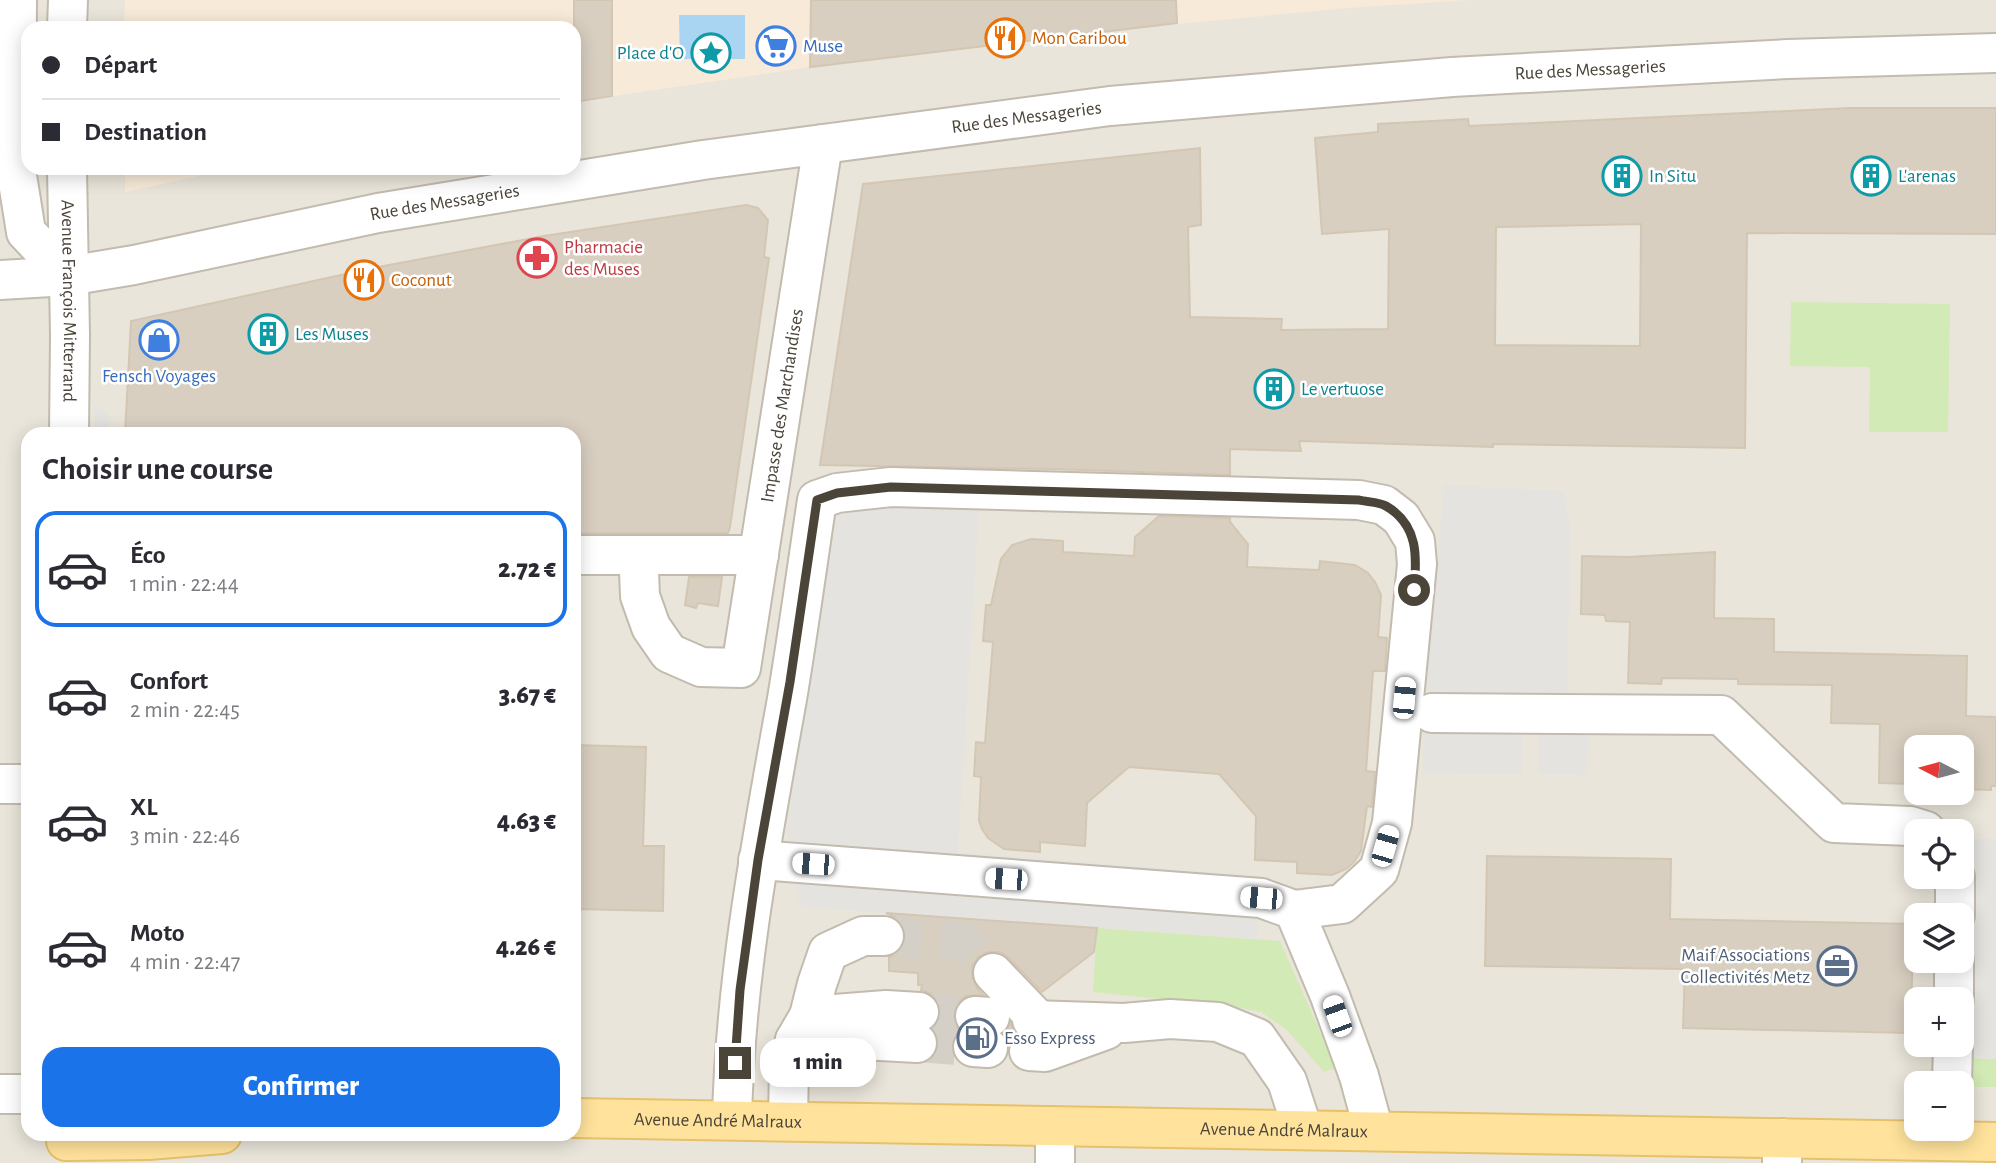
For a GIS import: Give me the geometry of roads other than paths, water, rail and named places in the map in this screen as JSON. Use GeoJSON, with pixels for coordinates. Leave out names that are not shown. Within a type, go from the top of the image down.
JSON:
{"type":"FeatureCollection","features":[{"type":"Feature","properties":{"kind":"main road","name":"Avenue André Malraux"},"geometry":{"type":"LineString","coordinates":[[581,1118],[788,1121],[1055,1145],[1303,1130],[1782,1150],[1904,1139]]}},
{"type":"Feature","properties":{"kind":"main road","name":"Avenue André Malraux"},"geometry":{"type":"LineString","coordinates":[[1974,1139],[1996,1142]]}},
{"type":"Feature","properties":{"kind":"main road"},"geometry":{"type":"LineString","coordinates":[[67,1146],[194,1142]]}},
{"type":"Feature","properties":{"kind":"street"},"geometry":{"type":"LineString","coordinates":[[17,0],[16,169],[26,232],[68,276]]}},
{"type":"Feature","properties":{"kind":"street"},"geometry":{"type":"LineString","coordinates":[[68,0],[68,21]]}},
{"type":"Feature","properties":{"kind":"street","name":"Rue des Messageries"},"geometry":{"type":"LineString","coordinates":[[0,280],[68,276],[146,263],[378,213],[703,160],[1110,106],[1371,83],[1787,59],[1996,53]]}},
{"type":"Feature","properties":{"kind":"street","name":"Impasse des Marchandises"},"geometry":{"type":"LineString","coordinates":[[639,570],[640,596],[650,627],[669,653],[701,667],[741,668],[823,144]]}},
{"type":"Feature","properties":{"kind":"street","name":"Avenue François Mitterrand"},"geometry":{"type":"LineString","coordinates":[[66,175],[69,427]]}},
{"type":"Feature","properties":{"kind":"street"},"geometry":{"type":"LineString","coordinates":[[732,1120],[740,990],[758,860],[790,682],[817,500],[837,493],[891,487],[1359,500],[1384,505],[1401,518],[1415,541],[1417,564],[1392,823],[1379,870],[1342,904],[1294,911],[1261,898],[758,860]]}},
{"type":"Feature","properties":{"kind":"street"},"geometry":{"type":"LineString","coordinates":[[581,554],[678,544],[759,555]]}},
{"type":"Feature","properties":{"kind":"street"},"geometry":{"type":"LineString","coordinates":[[1432,713],[1721,715],[1834,823],[1904,826]]}},
{"type":"Feature","properties":{"kind":"street"},"geometry":{"type":"LineString","coordinates":[[0,784],[21,784]]}},
{"type":"Feature","properties":{"kind":"street"},"geometry":{"type":"LineString","coordinates":[[1294,911],[1330,996],[1359,1076],[1374,1131]]}},
{"type":"Feature","properties":{"kind":"street"},"geometry":{"type":"LineString","coordinates":[[788,1121],[789,1065],[828,952],[863,936],[884,936]]}},
{"type":"Feature","properties":{"kind":"street"},"geometry":{"type":"LineString","coordinates":[[993,973],[1033,1030],[1170,1019],[1218,1022],[1257,1038],[1287,1081],[1303,1130]]}},
{"type":"Feature","properties":{"kind":"street"},"geometry":{"type":"LineString","coordinates":[[802,1028],[886,1010],[918,1027]]}},
{"type":"Feature","properties":{"kind":"street"},"geometry":{"type":"LineString","coordinates":[[0,1094],[21,1094]]}},
{"type":"Feature","properties":{"kind":"water"},"geometry":{"type":"Polygon","coordinates":[[[679,15],[745,15],[745,59],[680,59],[679,15]]]}},
{"type":"Feature","properties":{"kind":"tunnel"},"geometry":{"type":"LineString","coordinates":[[884,936],[962,941],[993,973]]}},
{"type":"Feature","properties":{"kind":"tunnel"},"geometry":{"type":"LineString","coordinates":[[919,1012],[975,1016]]}},
{"type":"Feature","properties":{"kind":"tunnel"},"geometry":{"type":"LineString","coordinates":[[917,1043],[973,1047]]}},
{"type":"Feature","properties":{"kind":"place","name":"Mon Caribou"},"geometry":{"type":"Point","coordinates":[1005,38]}},
{"type":"Feature","properties":{"kind":"place","name":"Muse"},"geometry":{"type":"Point","coordinates":[776,46]}},
{"type":"Feature","properties":{"kind":"place","name":"Place d'O"},"geometry":{"type":"Point","coordinates":[711,53]}},
{"type":"Feature","properties":{"kind":"place","name":"In Situ"},"geometry":{"type":"Point","coordinates":[1622,176]}},
{"type":"Feature","properties":{"kind":"place","name":"L'arenas"},"geometry":{"type":"Point","coordinates":[1871,176]}},
{"type":"Feature","properties":{"kind":"place","name":"Pharmacie des Muses"},"geometry":{"type":"Point","coordinates":[537,258]}},
{"type":"Feature","properties":{"kind":"place","name":"Coconut"},"geometry":{"type":"Point","coordinates":[364,280]}},
{"type":"Feature","properties":{"kind":"place","name":"Les Muses"},"geometry":{"type":"Point","coordinates":[268,334]}},
{"type":"Feature","properties":{"kind":"place","name":"Fensch Voyages"},"geometry":{"type":"Point","coordinates":[159,340]}},
{"type":"Feature","properties":{"kind":"place","name":"Le vertuose"},"geometry":{"type":"Point","coordinates":[1274,389]}},
{"type":"Feature","properties":{"kind":"place","name":"Maif Associations Collectivités Metz"},"geometry":{"type":"Point","coordinates":[1837,966]}},
{"type":"Feature","properties":{"kind":"place","name":"Esso Express"},"geometry":{"type":"Point","coordinates":[977,1038]}}]}
